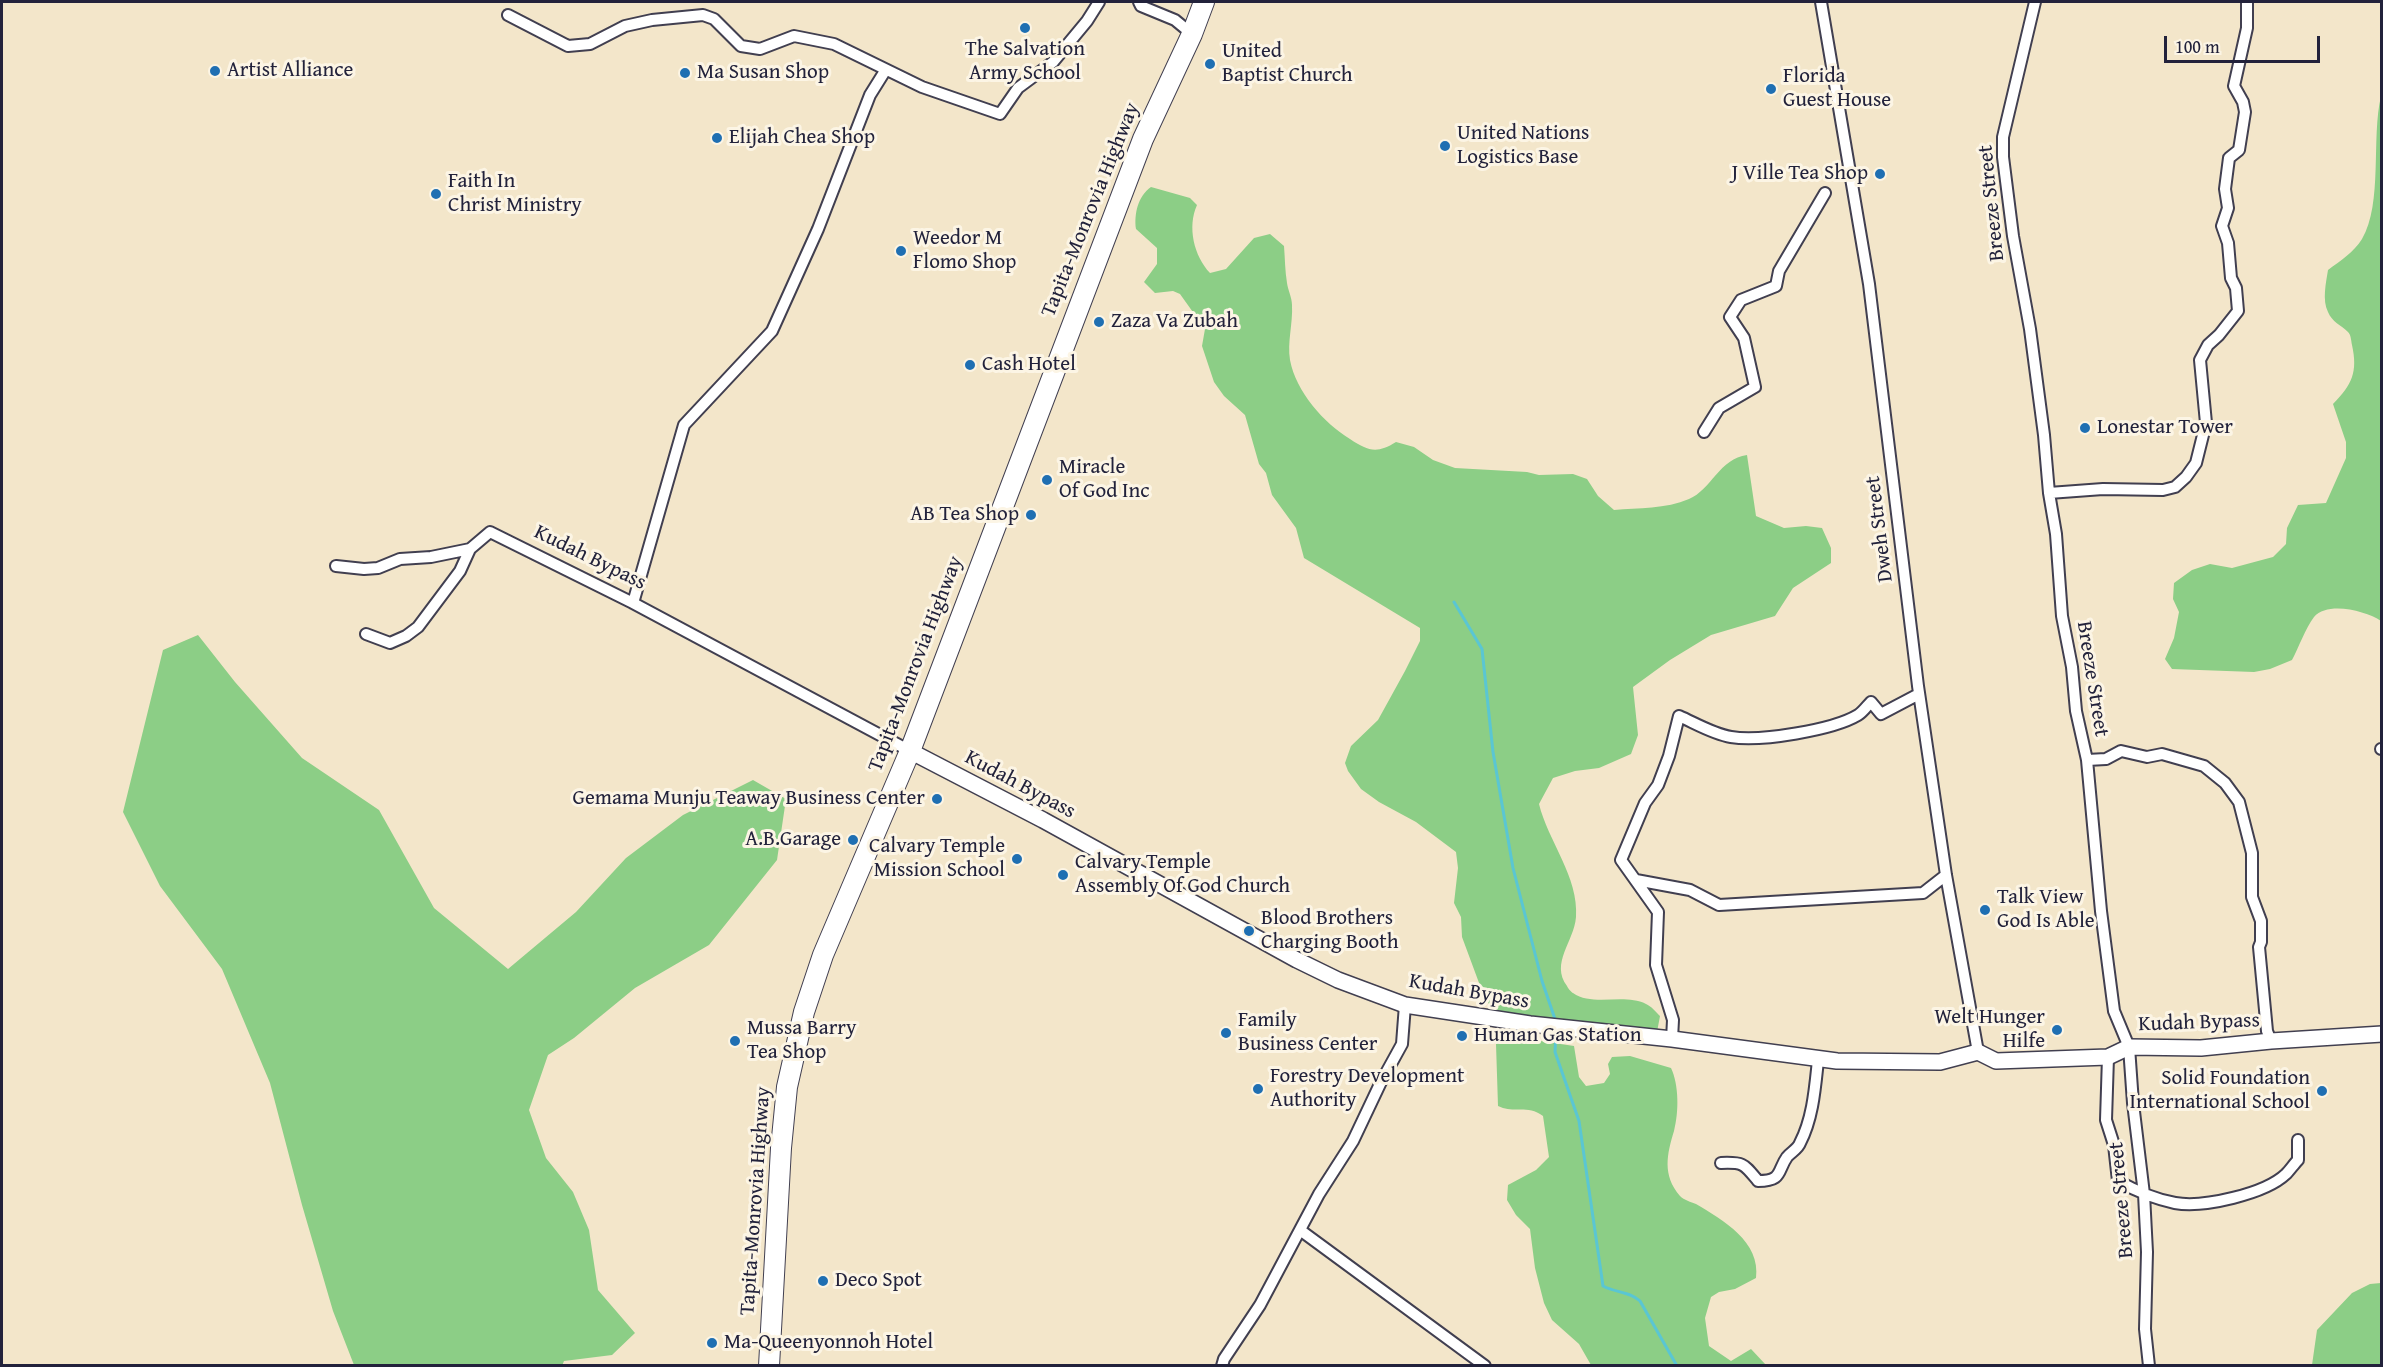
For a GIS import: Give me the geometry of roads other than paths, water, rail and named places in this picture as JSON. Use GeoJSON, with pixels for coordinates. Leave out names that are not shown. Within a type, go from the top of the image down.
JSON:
{"type":"FeatureCollection","features":[{"type":"Feature","properties":{"kind":"highway","name":"Tapita-Monrovia Highway"},"geometry":{"type":"LineString","coordinates":[[769,1365],[781,1148],[787,1087],[804,1012],[823,956],[910,751],[1143,139],[1192,34],[1204,2]]}},
{"type":"Feature","properties":{"kind":"street"},"geometry":{"type":"LineString","coordinates":[[508,15],[568,46],[590,44],[625,26],[652,20],[703,15],[714,19],[741,46],[760,49],[794,36],[834,44],[885,71],[922,87],[1000,114],[1018,88],[1053,62],[1087,21],[1099,2]]}},
{"type":"Feature","properties":{"kind":"street"},"geometry":{"type":"LineString","coordinates":[[1138,2],[1141,6],[1175,20],[1192,34]]}},
{"type":"Feature","properties":{"kind":"street","name":"Dweh Street"},"geometry":{"type":"LineString","coordinates":[[1821,2],[1869,284],[1920,694],[1946,875],[1978,1052]]}},
{"type":"Feature","properties":{"kind":"street","name":"Breeze Street"},"geometry":{"type":"LineString","coordinates":[[2035,2],[2003,137],[2003,157],[2044,435],[2049,494],[2056,534],[2062,616],[2072,667],[2076,711],[2086,760],[2101,911],[2114,1011],[2129,1047],[2144,1194],[2147,1252],[2145,1329],[2149,1365]]}},
{"type":"Feature","properties":{"kind":"street"},"geometry":{"type":"LineString","coordinates":[[2049,494],[2103,489],[2163,490],[2175,487],[2196,463],[2206,423],[2206,402],[2200,360],[2208,345],[2238,311],[2236,288],[2231,278],[2228,243],[2222,226],[2228,208],[2225,189],[2229,159],[2239,150],[2245,112],[2243,102],[2234,86],[2247,28],[2247,2]]}},
{"type":"Feature","properties":{"kind":"street"},"geometry":{"type":"LineString","coordinates":[[633,603],[684,425],[772,331],[818,229],[870,95],[885,71]]}},
{"type":"Feature","properties":{"kind":"street"},"geometry":{"type":"LineString","coordinates":[[1704,432],[1719,408],[1755,387],[1744,338],[1730,317],[1741,300],[1776,286],[1779,271],[1825,193]]}},
{"type":"Feature","properties":{"kind":"street","name":"Kudah Bypass"},"geometry":{"type":"LineString","coordinates":[[470,549],[490,532],[633,603],[1043,820],[1298,960],[1338,980],[1406,1005],[1553,1027],[1672,1040],[1818,1060],[1940,1062],[1978,1052],[1995,1061],[2108,1057],[2129,1047],[2201,1048],[2271,1041],[2382,1035]]}},
{"type":"Feature","properties":{"kind":"street"},"geometry":{"type":"LineString","coordinates":[[336,567],[378,568],[400,559],[431,557],[470,549]]}},
{"type":"Feature","properties":{"kind":"street"},"geometry":{"type":"LineString","coordinates":[[366,634],[390,643],[406,636],[417,627],[459,571],[470,549]]}},
{"type":"Feature","properties":{"kind":"street"},"geometry":{"type":"LineString","coordinates":[[1672,1040],[1673,1020],[1656,965],[1658,912],[1621,860],[1645,803],[1658,784],[1669,756],[1679,716],[1730,737],[1754,738],[1794,733],[1836,723],[1860,714],[1871,702],[1881,714],[1920,694]]}},
{"type":"Feature","properties":{"kind":"street"},"geometry":{"type":"LineString","coordinates":[[2086,760],[2106,759],[2121,751],[2147,757],[2162,754],[2182,758],[2204,766],[2225,783],[2240,802],[2252,853],[2252,897],[2261,921],[2259,947],[2267,1030],[2271,1041]]}},
{"type":"Feature","properties":{"kind":"street"},"geometry":{"type":"LineString","coordinates":[[1636,880],[1690,890],[1719,905],[1923,893],[1946,875]]}},
{"type":"Feature","properties":{"kind":"street"},"geometry":{"type":"LineString","coordinates":[[1222,1365],[1276,1277],[1319,1194],[1353,1141],[1402,1044],[1406,1005]]}},
{"type":"Feature","properties":{"kind":"street"},"geometry":{"type":"LineString","coordinates":[[2108,1057],[2106,1120],[2114,1145],[2118,1182],[2144,1194],[2177,1203],[2208,1202],[2264,1187],[2285,1175],[2298,1160],[2298,1140]]}},
{"type":"Feature","properties":{"kind":"street"},"geometry":{"type":"LineString","coordinates":[[1721,1163],[1740,1162],[1758,1181],[1769,1181],[1781,1172],[1787,1157],[1800,1146],[1808,1123],[1818,1060]]}},
{"type":"Feature","properties":{"kind":"street"},"geometry":{"type":"LineString","coordinates":[[1300,1230],[1485,1365]]}},
{"type":"Feature","properties":{"kind":"waterway"},"geometry":{"type":"LineString","coordinates":[[1454,602],[1482,649],[1493,752],[1513,868],[1542,981],[1556,1022]]}},
{"type":"Feature","properties":{"kind":"waterway"},"geometry":{"type":"LineString","coordinates":[[1556,1032],[1555,1052],[1579,1121],[1603,1286],[1631,1295],[1640,1301],[1677,1366]]}},
{"type":"Feature","properties":{"kind":"place","name":"The Salvation Army School"},"geometry":{"type":"Point","coordinates":[1025,28]}},
{"type":"Feature","properties":{"kind":"place","name":"United Baptist Church"},"geometry":{"type":"Point","coordinates":[1210,64]}},
{"type":"Feature","properties":{"kind":"place","name":"Artist Alliance"},"geometry":{"type":"Point","coordinates":[215,71]}},
{"type":"Feature","properties":{"kind":"place","name":"Ma Susan Shop"},"geometry":{"type":"Point","coordinates":[685,73]}},
{"type":"Feature","properties":{"kind":"place","name":"Florida Guest House"},"geometry":{"type":"Point","coordinates":[1771,89]}},
{"type":"Feature","properties":{"kind":"place","name":"Elijah Chea Shop"},"geometry":{"type":"Point","coordinates":[717,138]}},
{"type":"Feature","properties":{"kind":"place","name":"United Nations Logistics Base"},"geometry":{"type":"Point","coordinates":[1445,146]}},
{"type":"Feature","properties":{"kind":"place","name":"J Ville Tea Shop"},"geometry":{"type":"Point","coordinates":[1880,174]}},
{"type":"Feature","properties":{"kind":"place","name":"Faith In Christ Ministry"},"geometry":{"type":"Point","coordinates":[436,194]}},
{"type":"Feature","properties":{"kind":"place","name":"Weedor M Flomo Shop"},"geometry":{"type":"Point","coordinates":[901,251]}},
{"type":"Feature","properties":{"kind":"place","name":"Zaza Va Zubah"},"geometry":{"type":"Point","coordinates":[1099,322]}},
{"type":"Feature","properties":{"kind":"place","name":"Cash Hotel"},"geometry":{"type":"Point","coordinates":[970,365]}},
{"type":"Feature","properties":{"kind":"place","name":"Lonestar Tower"},"geometry":{"type":"Point","coordinates":[2085,428]}},
{"type":"Feature","properties":{"kind":"place","name":"Miracle Of God Inc"},"geometry":{"type":"Point","coordinates":[1047,480]}},
{"type":"Feature","properties":{"kind":"place","name":"AB Tea Shop"},"geometry":{"type":"Point","coordinates":[1031,515]}},
{"type":"Feature","properties":{"kind":"place","name":"Gemama Munju Teaway Business Center"},"geometry":{"type":"Point","coordinates":[937,799]}},
{"type":"Feature","properties":{"kind":"place","name":"A.B.Garage"},"geometry":{"type":"Point","coordinates":[853,840]}},
{"type":"Feature","properties":{"kind":"place","name":"Calvary Temple Mission School"},"geometry":{"type":"Point","coordinates":[1017,859]}},
{"type":"Feature","properties":{"kind":"place","name":"Calvary Temple Assembly Of God Church"},"geometry":{"type":"Point","coordinates":[1063,875]}},
{"type":"Feature","properties":{"kind":"place","name":"Talk View God Is Able"},"geometry":{"type":"Point","coordinates":[1985,910]}},
{"type":"Feature","properties":{"kind":"place","name":"Blood Brothers Charging Booth"},"geometry":{"type":"Point","coordinates":[1249,931]}},
{"type":"Feature","properties":{"kind":"place","name":"Welt Hunger Hilfe"},"geometry":{"type":"Point","coordinates":[2057,1030]}},
{"type":"Feature","properties":{"kind":"place","name":"Family Business Center"},"geometry":{"type":"Point","coordinates":[1226,1033]}},
{"type":"Feature","properties":{"kind":"place","name":"Human Gas Station"},"geometry":{"type":"Point","coordinates":[1462,1036]}},
{"type":"Feature","properties":{"kind":"place","name":"Mussa Barry Tea Shop"},"geometry":{"type":"Point","coordinates":[735,1041]}},
{"type":"Feature","properties":{"kind":"place","name":"Forestry Development Authority"},"geometry":{"type":"Point","coordinates":[1258,1089]}},
{"type":"Feature","properties":{"kind":"place","name":"Solid Foundation International School"},"geometry":{"type":"Point","coordinates":[2322,1091]}},
{"type":"Feature","properties":{"kind":"place","name":"Deco Spot"},"geometry":{"type":"Point","coordinates":[823,1281]}},
{"type":"Feature","properties":{"kind":"place","name":"Ma-Queenyonnoh Hotel"},"geometry":{"type":"Point","coordinates":[712,1343]}}]}
